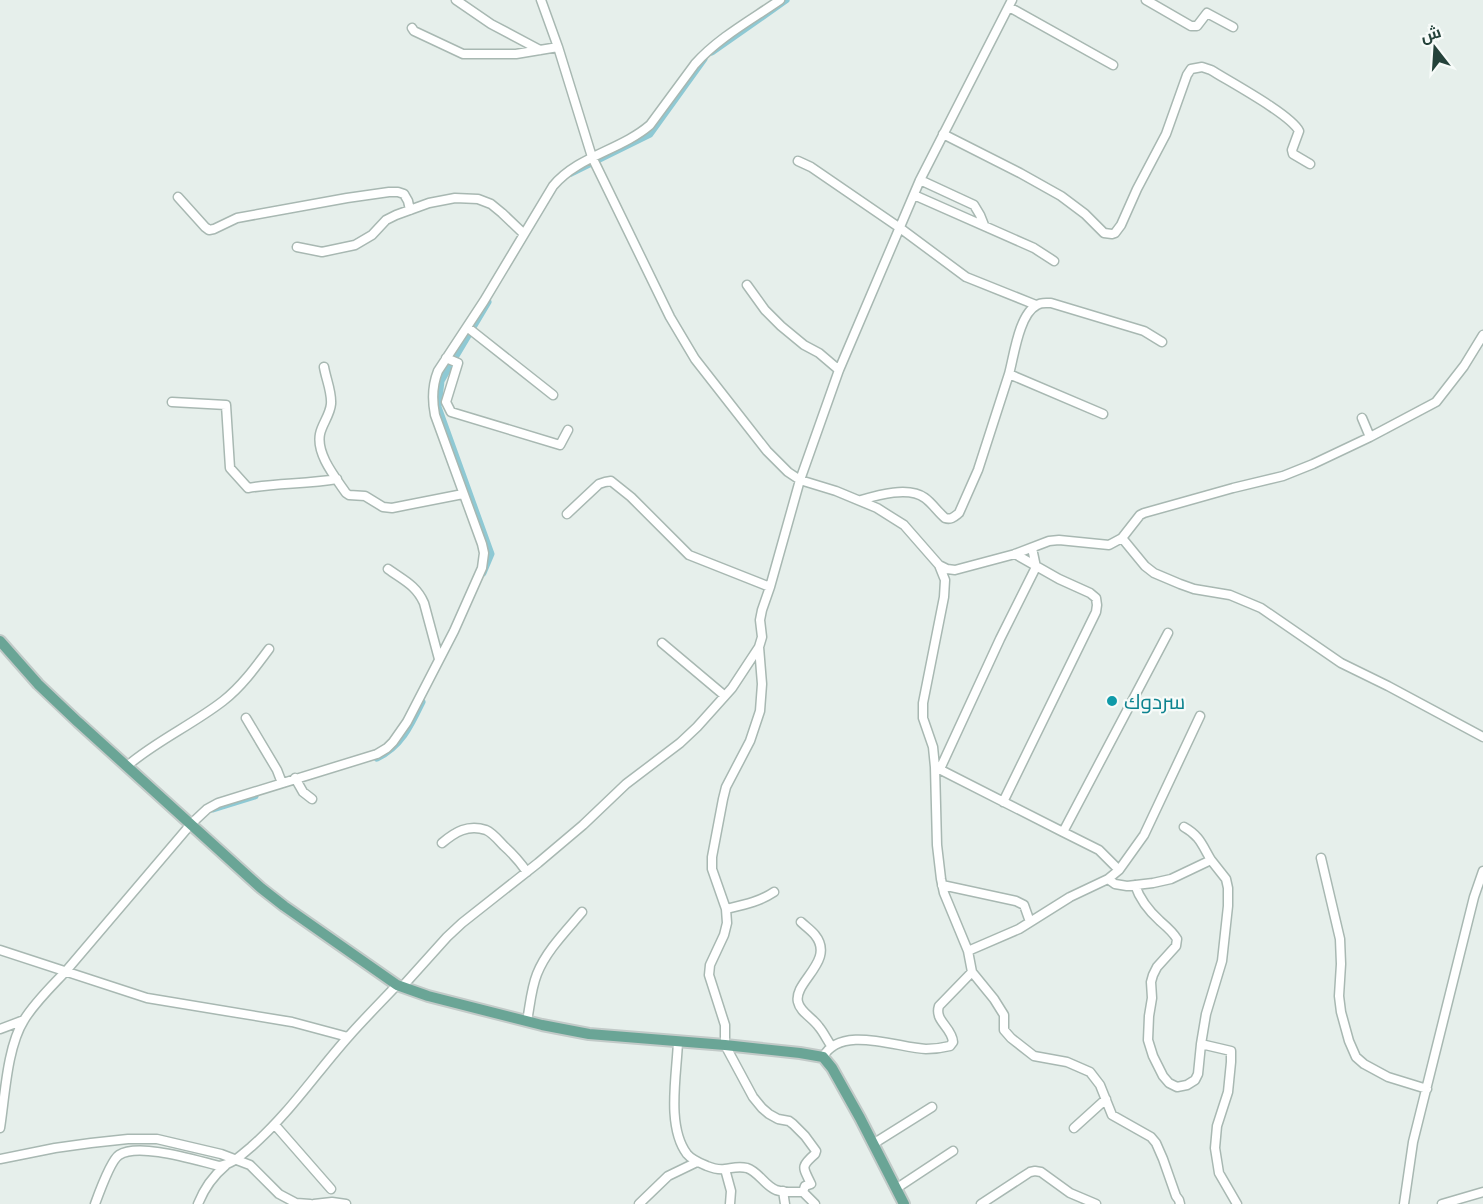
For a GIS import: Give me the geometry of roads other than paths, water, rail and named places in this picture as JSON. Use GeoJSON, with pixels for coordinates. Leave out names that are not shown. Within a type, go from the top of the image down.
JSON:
{"type":"FeatureCollection","features":[{"type":"Feature","properties":{"kind":"main road"},"geometry":{"type":"LineString","coordinates":[[0,641],[38,684],[261,888],[399,986],[527,1021],[589,1034],[725,1045],[823,1057],[832,1068],[904,1204]]}},
{"type":"Feature","properties":{"kind":"street"},"geometry":{"type":"LineString","coordinates":[[456,0],[491,24],[540,50]]}},
{"type":"Feature","properties":{"kind":"street"},"geometry":{"type":"LineString","coordinates":[[541,0],[592,157],[670,317],[695,359],[766,451],[788,472],[800,480],[860,500],[886,513],[904,525],[939,565],[945,580],[944,597],[926,684],[923,718],[938,768],[937,845],[942,885],[968,951],[972,972],[1004,1015],[1004,1030],[1011,1038],[1034,1056],[1067,1062],[1090,1072],[1100,1084],[1110,1112],[1115,1118],[1151,1137],[1164,1159],[1180,1204]]}},
{"type":"Feature","properties":{"kind":"street"},"geometry":{"type":"LineString","coordinates":[[0,1128],[8,1072],[15,1041],[24,1020],[190,824],[207,809],[218,803],[370,756],[387,748],[407,722],[479,577],[484,553],[435,415],[433,404],[435,380],[446,358],[559,179],[592,157],[642,132],[650,125],[703,55],[780,0]]}},
{"type":"Feature","properties":{"kind":"street"},"geometry":{"type":"LineString","coordinates":[[1146,0],[1194,27],[1207,13],[1233,27]]}},
{"type":"Feature","properties":{"kind":"street"},"geometry":{"type":"LineString","coordinates":[[201,1203],[216,1174],[236,1160],[275,1125],[348,1037],[447,937],[584,825],[626,784],[680,743],[732,688],[759,647],[762,637],[760,620],[762,610],[800,480],[839,370],[920,180],[1010,3],[1113,65]]}},
{"type":"Feature","properties":{"kind":"street"},"geometry":{"type":"LineString","coordinates":[[412,28],[463,54],[516,54],[558,47]]}},
{"type":"Feature","properties":{"kind":"street"},"geometry":{"type":"LineString","coordinates":[[943,134],[1061,196],[1085,214],[1104,233],[1112,234],[1121,225],[1166,134],[1187,75],[1191,69],[1202,67],[1220,75],[1294,124],[1299,131],[1292,150],[1293,154],[1310,164]]}},
{"type":"Feature","properties":{"kind":"street"},"geometry":{"type":"LineString","coordinates":[[798,162],[811,167],[966,277],[1036,305]]}},
{"type":"Feature","properties":{"kind":"street"},"geometry":{"type":"LineString","coordinates":[[920,180],[974,205],[984,225]]}},
{"type":"Feature","properties":{"kind":"street"},"geometry":{"type":"LineString","coordinates":[[178,197],[209,230],[237,218],[390,192],[404,194],[410,210]]}},
{"type":"Feature","properties":{"kind":"street"},"geometry":{"type":"LineString","coordinates":[[914,195],[1034,248],[1054,261]]}},
{"type":"Feature","properties":{"kind":"street"},"geometry":{"type":"LineString","coordinates":[[297,247],[322,252],[355,245],[372,235],[386,220],[429,203],[446,199],[465,198],[491,204],[524,234]]}},
{"type":"Feature","properties":{"kind":"street"},"geometry":{"type":"LineString","coordinates":[[747,285],[765,310],[781,326],[839,370]]}},
{"type":"Feature","properties":{"kind":"street"},"geometry":{"type":"LineString","coordinates":[[860,500],[907,492],[916,493],[929,501],[945,518],[954,517],[958,513],[978,470],[1009,374],[1020,330],[1030,310],[1036,305],[1051,303],[1144,331],[1162,342]]}},
{"type":"Feature","properties":{"kind":"street"},"geometry":{"type":"LineString","coordinates":[[467,327],[553,394]]}},
{"type":"Feature","properties":{"kind":"street"},"geometry":{"type":"LineString","coordinates":[[939,565],[955,570],[1015,554],[1049,541],[1109,545],[1122,538],[1140,515],[1150,510],[1283,476],[1313,464],[1436,402],[1464,366],[1483,335]]}},
{"type":"Feature","properties":{"kind":"street"},"geometry":{"type":"LineString","coordinates":[[446,358],[458,363],[446,402],[451,412],[560,445],[568,430]]}},
{"type":"Feature","properties":{"kind":"street"},"geometry":{"type":"LineString","coordinates":[[324,367],[331,406],[319,435],[320,446],[324,459],[346,493],[365,496],[383,507],[392,508],[463,494]]}},
{"type":"Feature","properties":{"kind":"street"},"geometry":{"type":"LineString","coordinates":[[1009,374],[1103,414]]}},
{"type":"Feature","properties":{"kind":"street"},"geometry":{"type":"LineString","coordinates":[[172,402],[226,405],[230,468],[248,488],[337,479]]}},
{"type":"Feature","properties":{"kind":"street"},"geometry":{"type":"LineString","coordinates":[[1362,418],[1370,437]]}},
{"type":"Feature","properties":{"kind":"street"},"geometry":{"type":"LineString","coordinates":[[567,514],[599,484],[611,481],[631,497],[689,555],[770,587]]}},
{"type":"Feature","properties":{"kind":"street"},"geometry":{"type":"LineString","coordinates":[[1122,538],[1145,566],[1166,580],[1249,602],[1267,611],[1341,663],[1483,737]]}},
{"type":"Feature","properties":{"kind":"street"},"geometry":{"type":"LineString","coordinates":[[938,768],[1036,567],[1032,548]]}},
{"type":"Feature","properties":{"kind":"street"},"geometry":{"type":"LineString","coordinates":[[1004,802],[1096,612],[1097,605],[1096,598],[1090,593],[1036,567],[1015,554]]}},
{"type":"Feature","properties":{"kind":"street"},"geometry":{"type":"LineString","coordinates":[[388,569],[416,588],[421,595],[439,659]]}},
{"type":"Feature","properties":{"kind":"street"},"geometry":{"type":"LineString","coordinates":[[1063,832],[1168,633]]}},
{"type":"Feature","properties":{"kind":"street"},"geometry":{"type":"LineString","coordinates":[[662,643],[725,696]]}},
{"type":"Feature","properties":{"kind":"street"},"geometry":{"type":"LineString","coordinates":[[759,647],[762,684],[760,711],[750,741],[726,788],[712,857],[714,877],[727,915],[726,929],[710,965],[709,975],[725,1025],[725,1045],[753,1096],[769,1114],[793,1124],[816,1151],[805,1164],[804,1168],[811,1184],[805,1186],[803,1192]]}},
{"type":"Feature","properties":{"kind":"street"},"geometry":{"type":"LineString","coordinates":[[127,766],[149,748],[223,701],[252,672],[269,649]]}},
{"type":"Feature","properties":{"kind":"street"},"geometry":{"type":"LineString","coordinates":[[968,951],[1019,929],[1070,897],[1108,879],[1119,870],[1144,835],[1200,716]]}},
{"type":"Feature","properties":{"kind":"street"},"geometry":{"type":"LineString","coordinates":[[246,718],[277,770],[282,783]]}},
{"type":"Feature","properties":{"kind":"street"},"geometry":{"type":"LineString","coordinates":[[938,768],[1099,850],[1119,870]]}},
{"type":"Feature","properties":{"kind":"street"},"geometry":{"type":"LineString","coordinates":[[296,778],[303,792],[312,799]]}},
{"type":"Feature","properties":{"kind":"street"},"geometry":{"type":"LineString","coordinates":[[1135,885],[1141,899],[1177,939],[1176,946],[1157,967],[1153,975],[1148,1040],[1151,1052],[1166,1079],[1172,1086],[1183,1087],[1197,1077],[1209,1002],[1222,961],[1228,906],[1226,879],[1211,860],[1199,839],[1184,827]]}},
{"type":"Feature","properties":{"kind":"street"},"geometry":{"type":"LineString","coordinates":[[442,843],[462,829],[486,830],[517,858],[527,872]]}},
{"type":"Feature","properties":{"kind":"street"},"geometry":{"type":"LineString","coordinates":[[1321,858],[1340,939],[1341,964],[1338,996],[1349,1041],[1356,1057],[1388,1077],[1426,1089]]}},
{"type":"Feature","properties":{"kind":"street"},"geometry":{"type":"LineString","coordinates":[[1108,879],[1115,884],[1127,886],[1171,879],[1211,860]]}},
{"type":"Feature","properties":{"kind":"street"},"geometry":{"type":"LineString","coordinates":[[1404,1204],[1413,1142],[1474,897],[1483,871]]}},
{"type":"Feature","properties":{"kind":"street"},"geometry":{"type":"LineString","coordinates":[[942,885],[1016,901],[1024,905],[1030,922]]}},
{"type":"Feature","properties":{"kind":"street"},"geometry":{"type":"LineString","coordinates":[[726,909],[756,901],[774,892]]}},
{"type":"Feature","properties":{"kind":"street"},"geometry":{"type":"LineString","coordinates":[[527,1021],[535,978],[540,967],[549,952],[582,912]]}},
{"type":"Feature","properties":{"kind":"street"},"geometry":{"type":"LineString","coordinates":[[801,922],[815,935],[820,952],[816,965],[799,991],[797,998],[799,1007],[819,1026],[831,1047]]}},
{"type":"Feature","properties":{"kind":"street"},"geometry":{"type":"LineString","coordinates":[[0,950],[147,998],[292,1022],[348,1037]]}},
{"type":"Feature","properties":{"kind":"street"},"geometry":{"type":"LineString","coordinates":[[823,1057],[831,1047],[859,1040],[882,1041],[927,1049],[950,1046],[953,1037],[939,1017],[938,1008],[972,972]]}},
{"type":"Feature","properties":{"kind":"street"},"geometry":{"type":"LineString","coordinates":[[0,1029],[24,1020]]}},
{"type":"Feature","properties":{"kind":"street"},"geometry":{"type":"LineString","coordinates":[[678,1041],[674,1114],[688,1154],[697,1162],[716,1168],[724,1169],[735,1166],[754,1170],[774,1189],[803,1192],[815,1204]]}},
{"type":"Feature","properties":{"kind":"street"},"geometry":{"type":"LineString","coordinates":[[1201,1044],[1231,1051],[1228,1092],[1217,1126],[1215,1148],[1219,1173],[1237,1204]]}},
{"type":"Feature","properties":{"kind":"street"},"geometry":{"type":"LineString","coordinates":[[1074,1128],[1106,1099]]}},
{"type":"Feature","properties":{"kind":"street"},"geometry":{"type":"LineString","coordinates":[[873,1144],[932,1107]]}},
{"type":"Feature","properties":{"kind":"street"},"geometry":{"type":"LineString","coordinates":[[275,1125],[331,1189]]}},
{"type":"Feature","properties":{"kind":"street"},"geometry":{"type":"LineString","coordinates":[[0,1159],[91,1143],[157,1139],[221,1154],[250,1165],[279,1194],[296,1203],[346,1204]]}},
{"type":"Feature","properties":{"kind":"street"},"geometry":{"type":"LineString","coordinates":[[95,1204],[113,1162],[119,1155],[127,1152],[158,1151],[220,1166],[226,1165]]}},
{"type":"Feature","properties":{"kind":"street"},"geometry":{"type":"LineString","coordinates":[[897,1188],[953,1151]]}},
{"type":"Feature","properties":{"kind":"street"},"geometry":{"type":"LineString","coordinates":[[639,1204],[668,1176],[697,1162]]}},
{"type":"Feature","properties":{"kind":"street"},"geometry":{"type":"LineString","coordinates":[[724,1169],[729,1183],[730,1204]]}},
{"type":"Feature","properties":{"kind":"street"},"geometry":{"type":"LineString","coordinates":[[981,1204],[1025,1175],[1035,1171],[1041,1172],[1070,1192],[1096,1204]]}},
{"type":"Feature","properties":{"kind":"street"},"geometry":{"type":"LineString","coordinates":[[783,1191],[785,1204]]}},
{"type":"Feature","properties":{"kind":"street"},"geometry":{"type":"LineString","coordinates":[[1443,1204],[1483,1192]]}},
{"type":"Feature","properties":{"kind":"waterway"},"geometry":{"type":"LineString","coordinates":[[712,52],[786,0]]}},
{"type":"Feature","properties":{"kind":"waterway"},"geometry":{"type":"LineString","coordinates":[[571,173],[650,134],[704,59]]}},
{"type":"Feature","properties":{"kind":"waterway"},"geometry":{"type":"LineString","coordinates":[[483,573],[491,554],[438,407],[441,381],[488,302]]}},
{"type":"Feature","properties":{"kind":"waterway"},"geometry":{"type":"LineString","coordinates":[[377,758],[399,742],[422,702]]}},
{"type":"Feature","properties":{"kind":"waterway"},"geometry":{"type":"LineString","coordinates":[[213,809],[255,796]]}},
{"type":"Feature","properties":{"kind":"place","name":"سردوك"},"geometry":{"type":"Point","coordinates":[1112,701]}}]}
